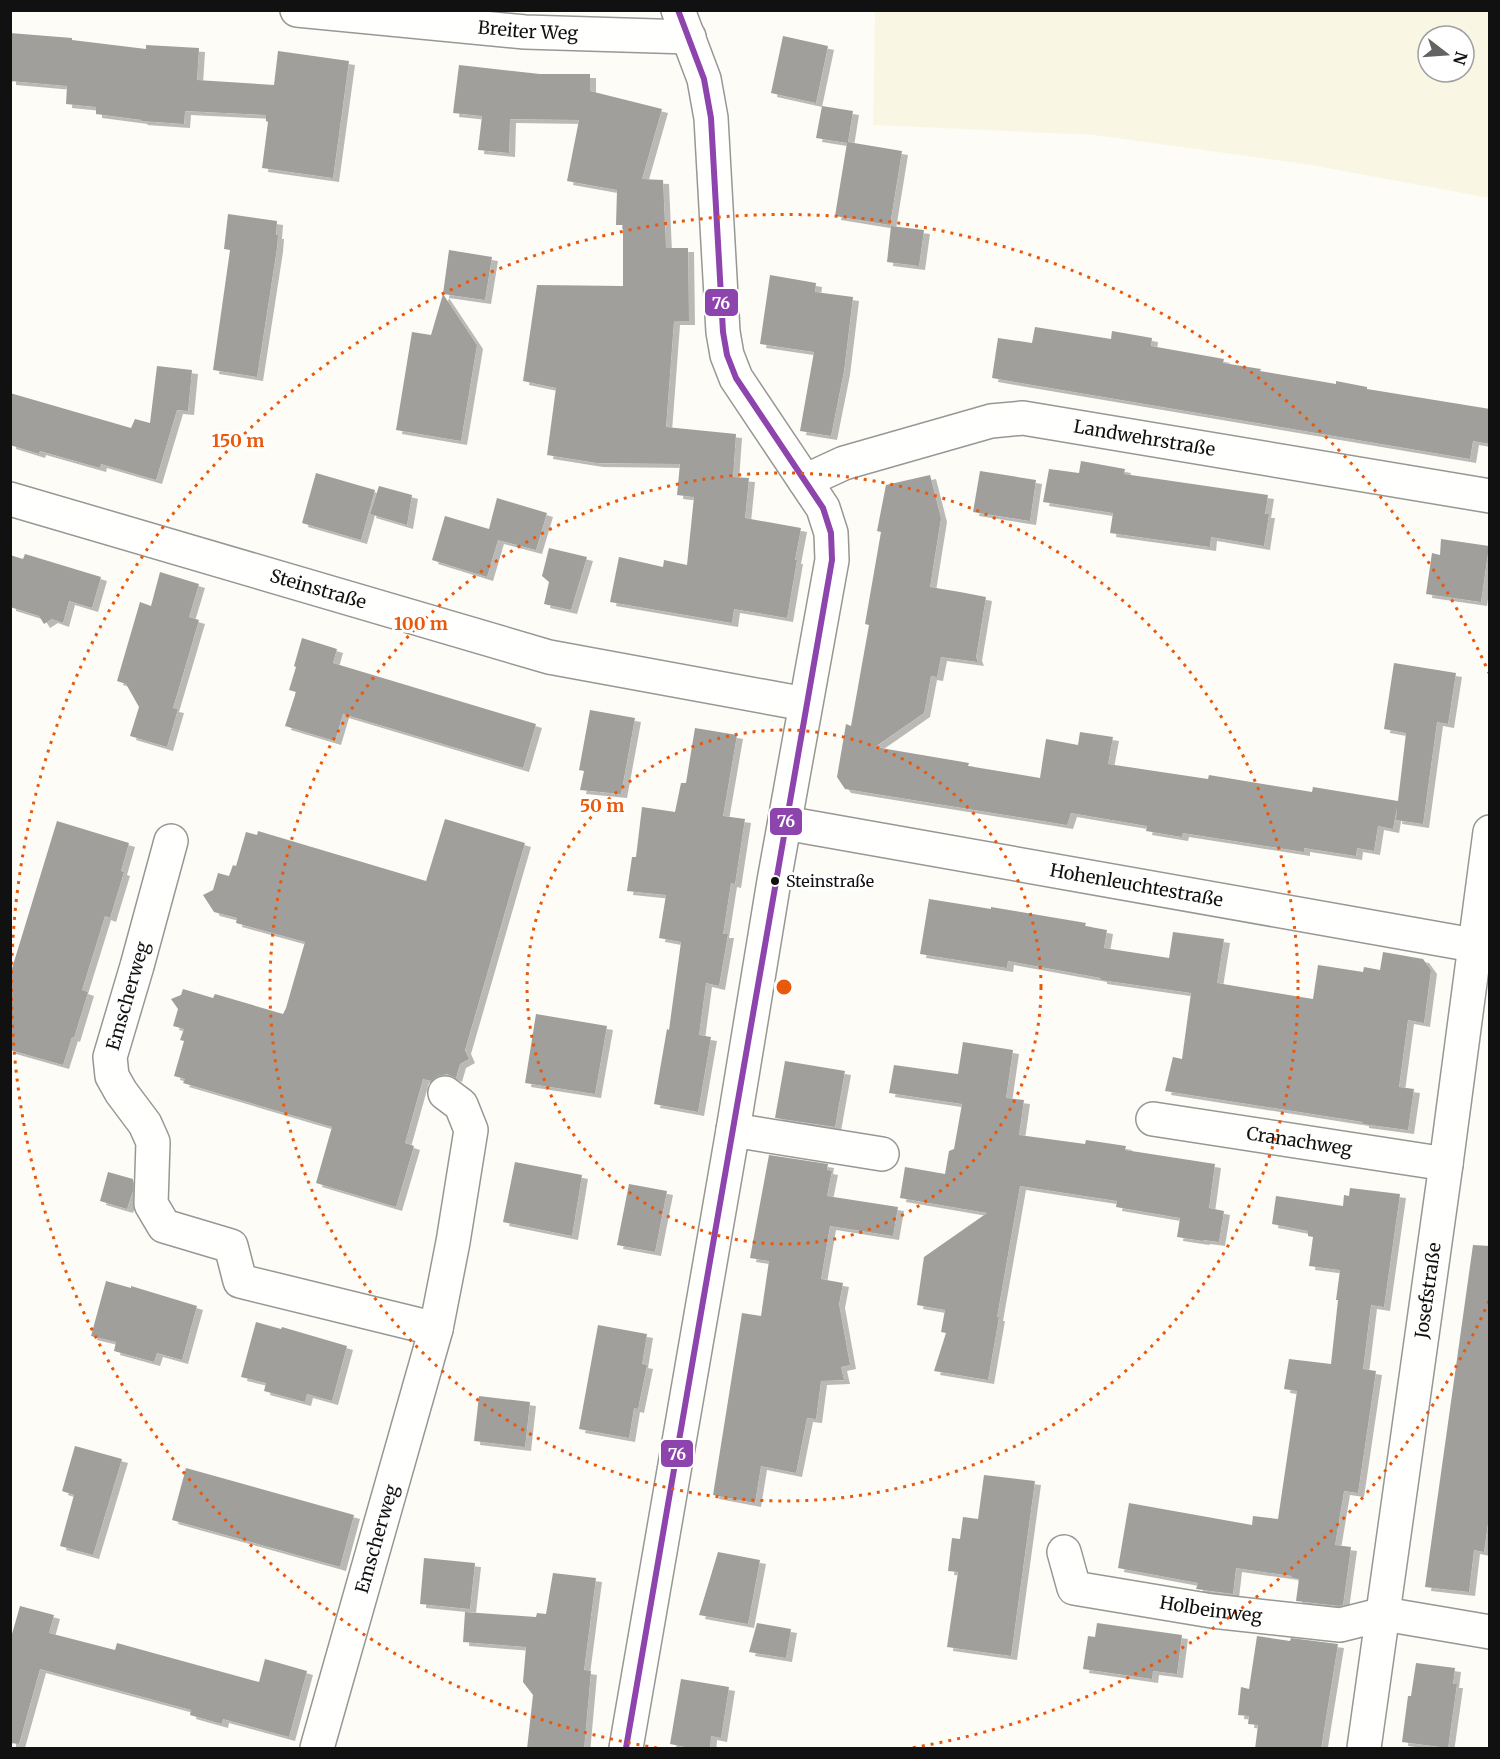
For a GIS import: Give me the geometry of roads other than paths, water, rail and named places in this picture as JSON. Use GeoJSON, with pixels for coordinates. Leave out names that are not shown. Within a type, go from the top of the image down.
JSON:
{"type":"FeatureCollection","features":[{"type":"Feature","properties":{"kind":"street","name":"Breiter Weg"},"geometry":{"type":"LineString","coordinates":[[297,10],[525,32],[683,24]]}},
{"type":"Feature","properties":{"kind":"street"},"geometry":{"type":"LineString","coordinates":[[626,1749],[832,560],[831,532],[823,507],[736,378],[727,355],[723,332],[711,118],[704,79],[683,24]]}},
{"type":"Feature","properties":{"kind":"street","name":"Landwehrstraße"},"geometry":{"type":"LineString","coordinates":[[805,481],[844,463],[991,421],[1023,418],[1490,496]]}},
{"type":"Feature","properties":{"kind":"street","name":"Steinstraße"},"geometry":{"type":"LineString","coordinates":[[10,499],[549,657],[806,704]]}},
{"type":"Feature","properties":{"kind":"street","name":"Hohenleuchtestraße"},"geometry":{"type":"LineString","coordinates":[[785,822],[1482,946]]}},
{"type":"Feature","properties":{"kind":"street","name":"Josefstraße"},"geometry":{"type":"LineString","coordinates":[[1364,1749],[1446,1164],[1482,946],[1490,832]]}},
{"type":"Feature","properties":{"kind":"street","name":"Emscherweg"},"geometry":{"type":"LineString","coordinates":[[171,841],[110,1057],[112,1076],[145,1124],[153,1142],[151,1204],[164,1226],[231,1246],[240,1281],[435,1329]]}},
{"type":"Feature","properties":{"kind":"street","name":"Emscherweg"},"geometry":{"type":"LineString","coordinates":[[317,1749],[435,1329],[453,1242],[471,1130],[461,1105],[445,1093]]}},
{"type":"Feature","properties":{"kind":"street","name":"Cranachweg"},"geometry":{"type":"LineString","coordinates":[[1153,1119],[1446,1164]]}},
{"type":"Feature","properties":{"kind":"street"},"geometry":{"type":"LineString","coordinates":[[733,1130],[882,1154]]}},
{"type":"Feature","properties":{"kind":"street","name":"Holbeinweg"},"geometry":{"type":"LineString","coordinates":[[1064,1552],[1074,1588],[1212,1611],[1340,1625],[1384,1614]]}},
{"type":"Feature","properties":{"kind":"street"},"geometry":{"type":"LineString","coordinates":[[1384,1614],[1490,1632]]}},
{"type":"Feature","properties":{"kind":"place","name":"Steinstraße"},"geometry":{"type":"Point","coordinates":[775,881]}}]}
